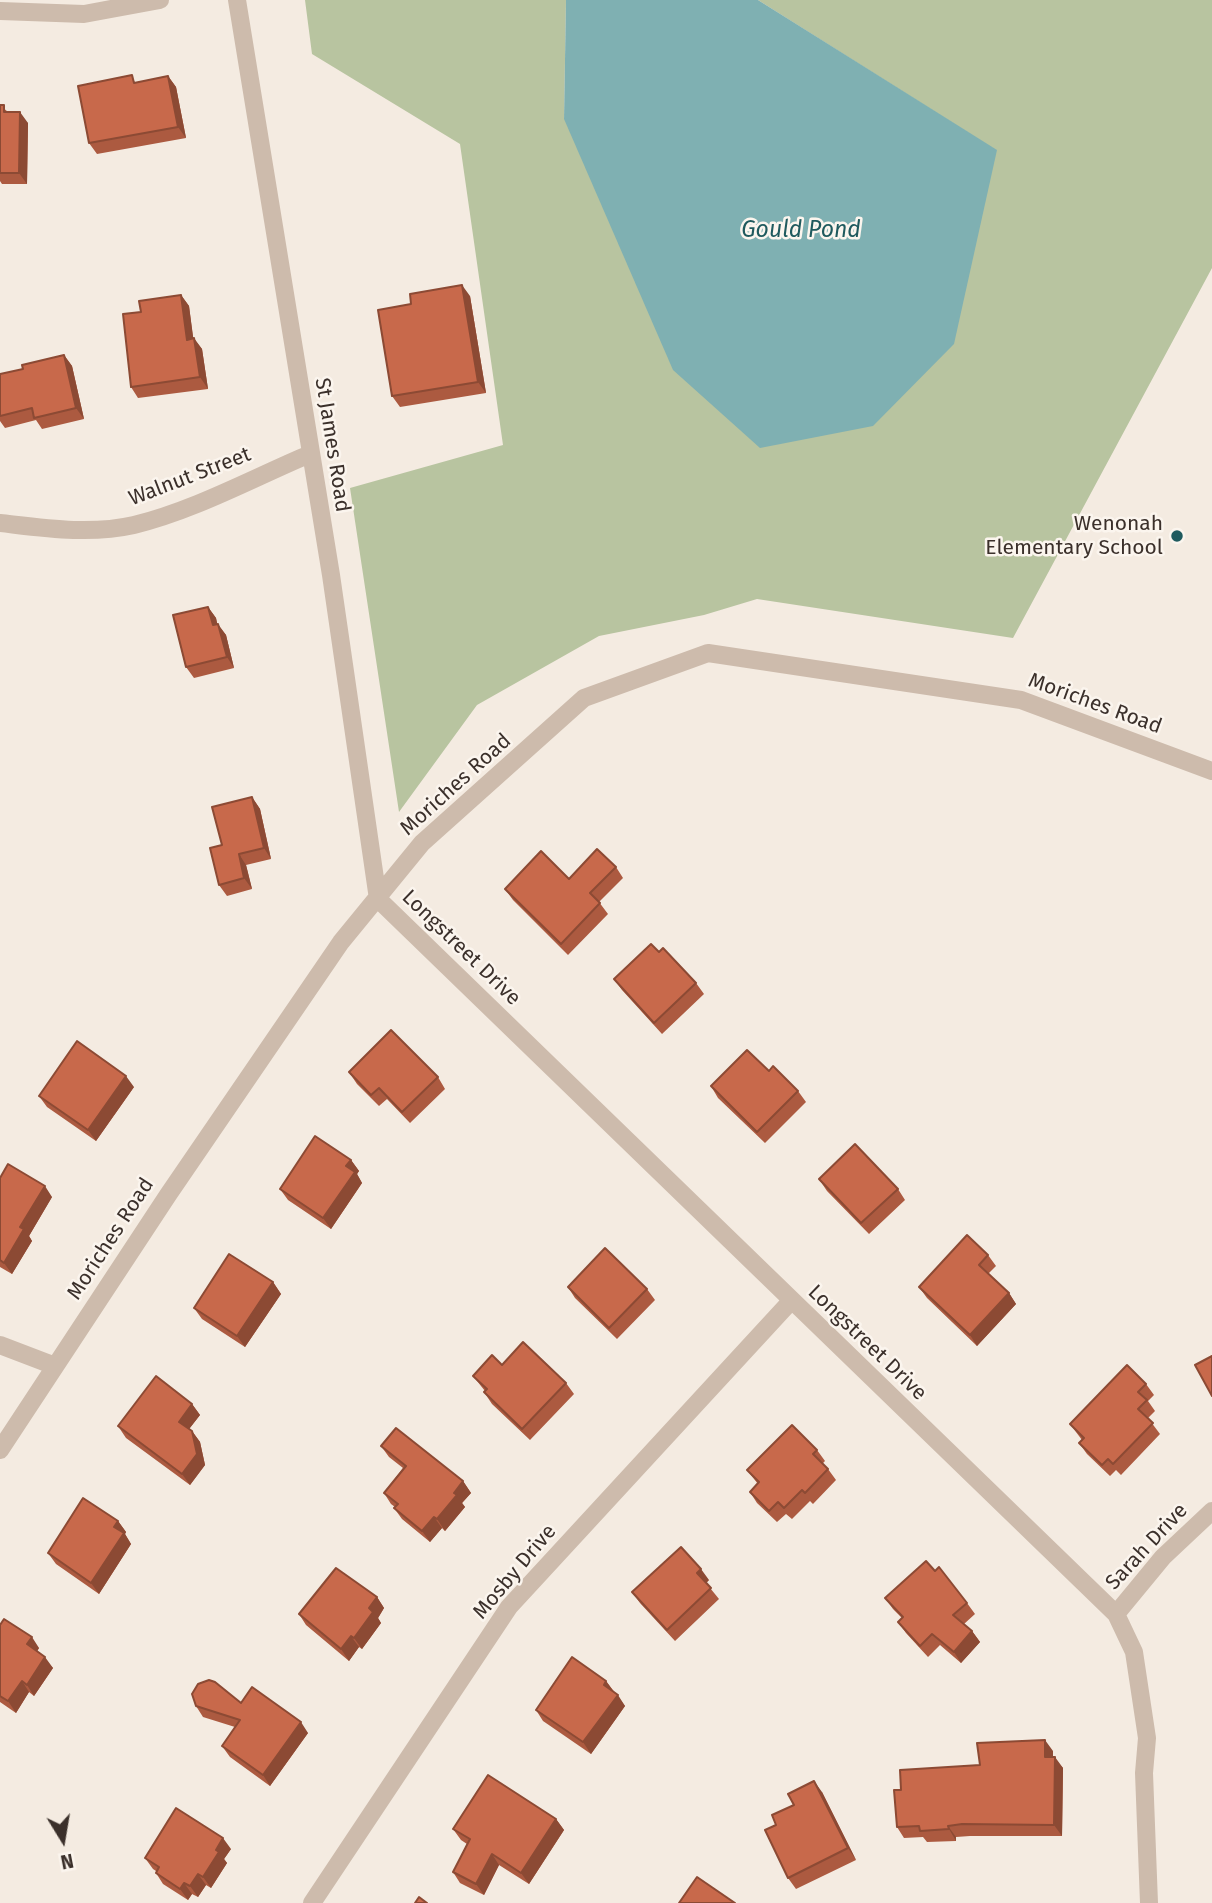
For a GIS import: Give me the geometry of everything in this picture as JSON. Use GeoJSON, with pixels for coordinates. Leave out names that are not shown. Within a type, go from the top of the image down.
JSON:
{"type":"FeatureCollection","features":[{"type":"Feature","properties":{"kind":"street"},"geometry":{"type":"LineString","coordinates":[[0,11],[84,14],[160,0]]}},
{"type":"Feature","properties":{"kind":"street","name":"St James Road"},"geometry":{"type":"LineString","coordinates":[[237,0],[333,589],[378,899]]}},
{"type":"Feature","properties":{"kind":"street","name":"Walnut Street"},"geometry":{"type":"LineString","coordinates":[[0,523],[70,531],[133,525],[179,510],[310,454]]}},
{"type":"Feature","properties":{"kind":"street","name":"Moriches Road"},"geometry":{"type":"LineString","coordinates":[[0,1450],[333,953],[422,843],[584,698],[708,653],[1021,700],[1212,771]]}},
{"type":"Feature","properties":{"kind":"street","name":"Longstreet Drive"},"geometry":{"type":"LineString","coordinates":[[378,899],[1116,1614],[1133,1652],[1147,1738],[1144,1773],[1149,1903]]}},
{"type":"Feature","properties":{"kind":"street","name":"Mosby Drive"},"geometry":{"type":"LineString","coordinates":[[312,1903],[509,1607],[791,1301]]}},
{"type":"Feature","properties":{"kind":"street"},"geometry":{"type":"LineString","coordinates":[[0,1345],[55,1366]]}},
{"type":"Feature","properties":{"kind":"street","name":"Sarah Drive"},"geometry":{"type":"LineString","coordinates":[[1116,1614],[1163,1557],[1212,1511]]}},
{"type":"Feature","properties":{"kind":"green space"},"geometry":{"type":"Polygon","coordinates":[[[305,0],[566,0],[564,119],[997,151],[758,0],[1212,0],[1212,268],[1013,638],[757,599],[704,615],[599,636],[477,705],[399,812],[350,488],[503,445],[460,144],[312,54],[305,0]]]}},
{"type":"Feature","properties":{"kind":"water","name":"Gould Pond"},"geometry":{"type":"Polygon","coordinates":[[[566,0],[758,0],[997,150],[954,344],[873,426],[760,448],[673,370],[564,119],[566,0]]]}},
{"type":"Feature","properties":{"kind":"building"},"geometry":{"type":"Polygon","coordinates":[[[132,75],[134,83],[168,76],[178,127],[89,143],[78,86],[132,75]]]}},
{"type":"Feature","properties":{"kind":"building"},"geometry":{"type":"Polygon","coordinates":[[[0,105],[4,105],[4,112],[20,112],[19,173],[0,173],[0,105]]]}},
{"type":"Feature","properties":{"kind":"building"},"geometry":{"type":"Polygon","coordinates":[[[462,285],[478,382],[392,396],[378,310],[411,304],[410,294],[462,285]]]}},
{"type":"Feature","properties":{"kind":"building"},"geometry":{"type":"Polygon","coordinates":[[[181,295],[187,340],[194,338],[200,377],[131,387],[123,314],[141,312],[139,301],[181,295]]]}},
{"type":"Feature","properties":{"kind":"building"},"geometry":{"type":"Polygon","coordinates":[[[64,355],[76,408],[34,418],[32,408],[0,416],[0,374],[23,369],[22,365],[64,355]]]}},
{"type":"Feature","properties":{"kind":"building"},"geometry":{"type":"Polygon","coordinates":[[[208,607],[213,625],[218,624],[227,657],[186,667],[173,615],[208,607]]]}},
{"type":"Feature","properties":{"kind":"building"},"geometry":{"type":"Polygon","coordinates":[[[252,797],[264,848],[239,854],[244,878],[219,885],[210,848],[222,845],[212,807],[252,797]]]}},
{"type":"Feature","properties":{"kind":"building"},"geometry":{"type":"Polygon","coordinates":[[[597,849],[616,867],[590,893],[600,903],[561,944],[505,889],[541,851],[569,879],[597,849]]]}},
{"type":"Feature","properties":{"kind":"building"},"geometry":{"type":"Polygon","coordinates":[[[651,944],[659,952],[663,948],[696,983],[654,1023],[614,979],[651,944]]]}},
{"type":"Feature","properties":{"kind":"building"},"geometry":{"type":"Polygon","coordinates":[[[391,1030],[438,1077],[402,1112],[379,1088],[371,1095],[349,1072],[391,1030]]]}},
{"type":"Feature","properties":{"kind":"building"},"geometry":{"type":"Polygon","coordinates":[[[77,1041],[126,1076],[88,1130],[39,1096],[77,1041]]]}},
{"type":"Feature","properties":{"kind":"building"},"geometry":{"type":"Polygon","coordinates":[[[747,1050],[769,1071],[773,1066],[798,1091],[757,1132],[711,1086],[747,1050]]]}},
{"type":"Feature","properties":{"kind":"building"},"geometry":{"type":"Polygon","coordinates":[[[315,1136],[351,1160],[346,1166],[355,1172],[323,1218],[280,1189],[315,1136]]]}},
{"type":"Feature","properties":{"kind":"building"},"geometry":{"type":"Polygon","coordinates":[[[855,1144],[898,1189],[861,1223],[819,1179],[855,1144]]]}},
{"type":"Feature","properties":{"kind":"building"},"geometry":{"type":"Polygon","coordinates":[[[8,1164],[45,1186],[20,1227],[24,1229],[4,1263],[0,1260],[0,1178],[8,1164]]]}},
{"type":"Feature","properties":{"kind":"building"},"geometry":{"type":"Polygon","coordinates":[[[967,1235],[988,1255],[979,1265],[1009,1293],[970,1335],[919,1287],[967,1235]]]}},
{"type":"Feature","properties":{"kind":"building"},"geometry":{"type":"Polygon","coordinates":[[[605,1248],[647,1289],[609,1328],[568,1287],[605,1248]]]}},
{"type":"Feature","properties":{"kind":"building"},"geometry":{"type":"Polygon","coordinates":[[[229,1254],[273,1282],[237,1336],[194,1308],[229,1254]]]}},
{"type":"Feature","properties":{"kind":"building"},"geometry":{"type":"Polygon","coordinates":[[[523,1342],[566,1383],[522,1429],[484,1392],[487,1389],[473,1376],[492,1355],[502,1365],[523,1342]]]}},
{"type":"Feature","properties":{"kind":"building"},"geometry":{"type":"Polygon","coordinates":[[[1212,1356],[1212,1396],[1195,1365],[1212,1356]]]}},
{"type":"Feature","properties":{"kind":"building"},"geometry":{"type":"Polygon","coordinates":[[[1127,1365],[1146,1384],[1138,1392],[1147,1400],[1138,1409],[1153,1423],[1113,1464],[1108,1459],[1102,1465],[1079,1443],[1084,1438],[1070,1424],[1127,1365]]]}},
{"type":"Feature","properties":{"kind":"building"},"geometry":{"type":"Polygon","coordinates":[[[156,1376],[192,1404],[179,1422],[192,1431],[197,1454],[182,1474],[118,1426],[156,1376]]]}},
{"type":"Feature","properties":{"kind":"building"},"geometry":{"type":"Polygon","coordinates":[[[792,1425],[817,1450],[813,1454],[828,1469],[805,1493],[802,1490],[784,1508],[778,1502],[769,1511],[750,1492],[759,1482],[747,1470],[792,1425]]]}},
{"type":"Feature","properties":{"kind":"building"},"geometry":{"type":"Polygon","coordinates":[[[396,1428],[463,1481],[454,1493],[457,1495],[437,1519],[434,1517],[422,1531],[394,1508],[398,1504],[384,1493],[406,1466],[381,1446],[396,1428]]]}},
{"type":"Feature","properties":{"kind":"building"},"geometry":{"type":"Polygon","coordinates":[[[83,1498],[118,1521],[114,1527],[124,1533],[91,1583],[48,1553],[83,1498]]]}},
{"type":"Feature","properties":{"kind":"building"},"geometry":{"type":"Polygon","coordinates":[[[681,1547],[701,1569],[697,1573],[711,1588],[667,1630],[632,1592],[681,1547]]]}},
{"type":"Feature","properties":{"kind":"building"},"geometry":{"type":"Polygon","coordinates":[[[926,1561],[935,1571],[939,1567],[967,1603],[953,1615],[972,1631],[954,1652],[932,1634],[920,1646],[898,1622],[903,1617],[885,1598],[926,1561]]]}},
{"type":"Feature","properties":{"kind":"building"},"geometry":{"type":"Polygon","coordinates":[[[336,1568],[377,1597],[369,1608],[373,1612],[354,1638],[351,1636],[341,1649],[299,1614],[336,1568]]]}},
{"type":"Feature","properties":{"kind":"building"},"geometry":{"type":"Polygon","coordinates":[[[4,1619],[32,1637],[27,1644],[45,1657],[27,1685],[22,1681],[8,1701],[0,1696],[0,1625],[4,1619]]]}},
{"type":"Feature","properties":{"kind":"building"},"geometry":{"type":"Polygon","coordinates":[[[572,1657],[606,1681],[604,1685],[618,1695],[583,1742],[536,1710],[572,1657]]]}},
{"type":"Feature","properties":{"kind":"building"},"geometry":{"type":"Polygon","coordinates":[[[209,1680],[241,1703],[252,1687],[301,1722],[263,1775],[222,1746],[240,1720],[196,1706],[192,1694],[198,1684],[209,1680]]]}},
{"type":"Feature","properties":{"kind":"building"},"geometry":{"type":"Polygon","coordinates":[[[1045,1740],[1045,1757],[1055,1757],[1054,1825],[962,1824],[948,1826],[949,1829],[920,1831],[919,1826],[897,1827],[894,1790],[901,1790],[900,1770],[980,1765],[977,1743],[1045,1740]]]}},
{"type":"Feature","properties":{"kind":"building"},"geometry":{"type":"Polygon","coordinates":[[[488,1775],[556,1819],[521,1873],[492,1854],[476,1884],[453,1872],[470,1839],[453,1829],[488,1775]]]}},
{"type":"Feature","properties":{"kind":"building"},"geometry":{"type":"Polygon","coordinates":[[[814,1781],[848,1848],[788,1878],[765,1830],[776,1825],[772,1815],[794,1805],[788,1794],[814,1781]]]}},
{"type":"Feature","properties":{"kind":"building"},"geometry":{"type":"Polygon","coordinates":[[[176,1808],[223,1838],[216,1850],[219,1852],[203,1877],[198,1874],[190,1886],[184,1883],[180,1889],[156,1873],[159,1867],[145,1858],[176,1808]]]}},
{"type":"Feature","properties":{"kind":"building"},"geometry":{"type":"Polygon","coordinates":[[[697,1877],[735,1903],[679,1903],[697,1877]]]}},
{"type":"Feature","properties":{"kind":"building"},"geometry":{"type":"Polygon","coordinates":[[[419,1897],[427,1903],[415,1903],[419,1897]]]}},
{"type":"Feature","properties":{"kind":"place","name":"Wenonah Elementary School"},"geometry":{"type":"Point","coordinates":[1177,536]}}]}
